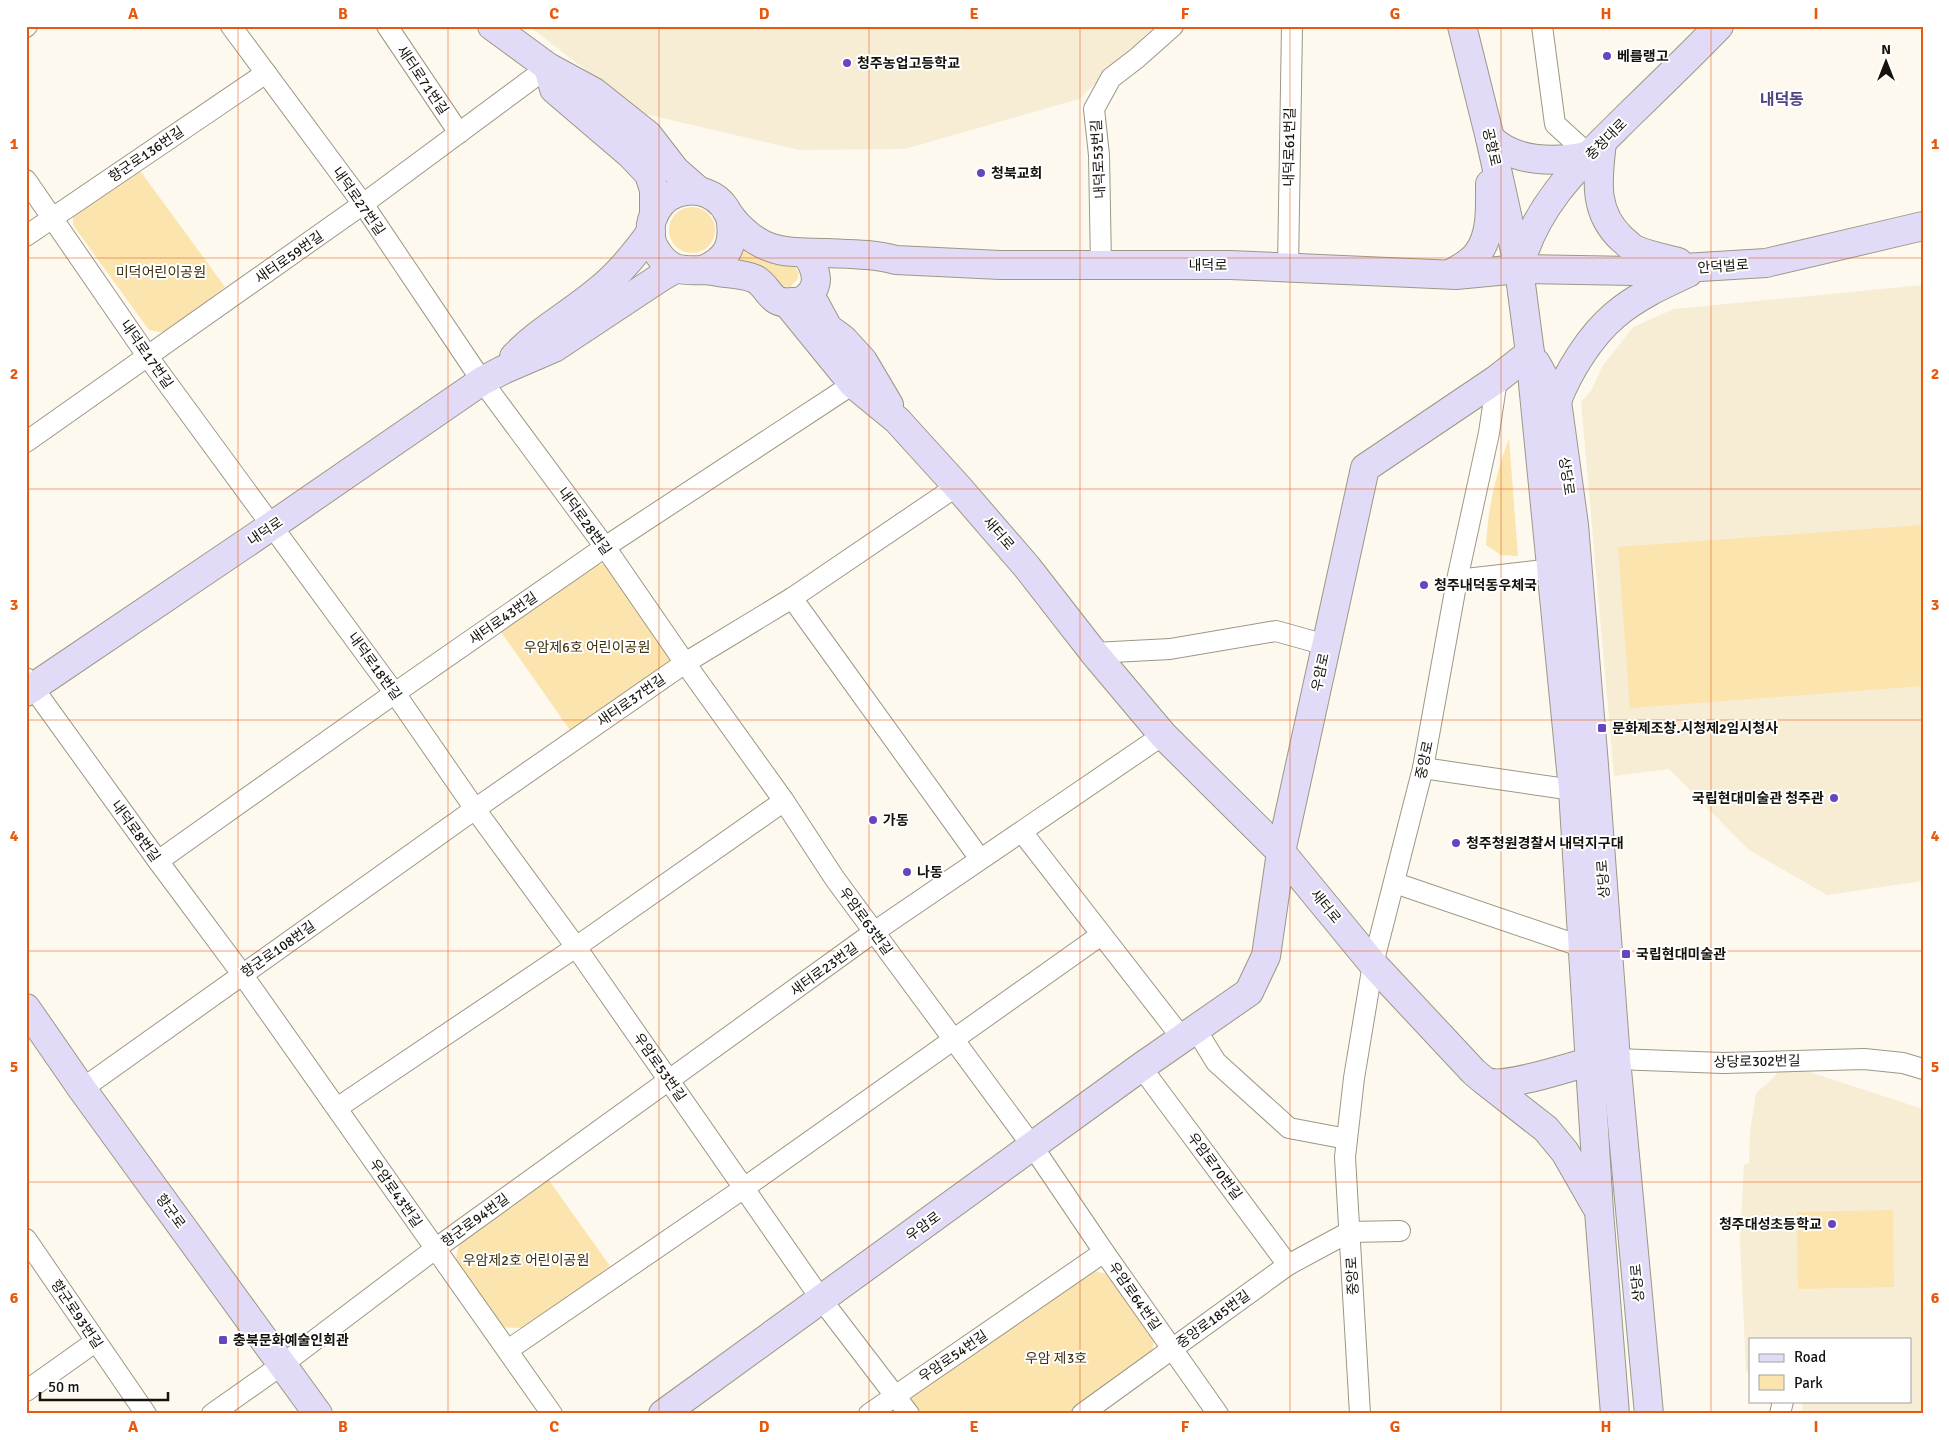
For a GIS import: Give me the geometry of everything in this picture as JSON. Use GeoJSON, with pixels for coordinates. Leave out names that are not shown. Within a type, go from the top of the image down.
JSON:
{"type":"FeatureCollection","features":[{"type":"Feature","properties":{"kind":"street","name":"내덕로27번길"},"geometry":{"type":"LineString","coordinates":[[231,26],[492,375]]}},
{"type":"Feature","properties":{"kind":"street","name":"새터로71번길"},"geometry":{"type":"LineString","coordinates":[[386,26],[459,134]]}},
{"type":"Feature","properties":{"kind":"street"},"geometry":{"type":"LineString","coordinates":[[492,26],[548,67],[594,92],[648,135],[675,170],[699,190],[712,195],[723,204],[730,216],[733,230],[731,244],[724,256],[714,265],[703,270]]}},
{"type":"Feature","properties":{"kind":"street","name":"내덕로53번길"},"geometry":{"type":"LineString","coordinates":[[1102,265],[1099,155],[1094,109],[1111,78],[1137,58],[1172,26]]}},
{"type":"Feature","properties":{"kind":"street","name":"내덕로61번길"},"geometry":{"type":"LineString","coordinates":[[1288,268],[1292,26]]}},
{"type":"Feature","properties":{"kind":"street","name":"공항로"},"geometry":{"type":"LineString","coordinates":[[1462,26],[1490,138],[1519,269]]}},
{"type":"Feature","properties":{"kind":"street"},"geometry":{"type":"LineString","coordinates":[[1542,26],[1555,124],[1596,148]]}},
{"type":"Feature","properties":{"kind":"street","name":"충청대로"},"geometry":{"type":"LineString","coordinates":[[1519,269],[1524,250],[1557,190],[1596,148],[1719,26]]}},
{"type":"Feature","properties":{"kind":"street","name":"새터로59번길"},"geometry":{"type":"LineString","coordinates":[[26,442],[363,204],[548,67]]}},
{"type":"Feature","properties":{"kind":"street"},"geometry":{"type":"LineString","coordinates":[[548,67],[554,89],[630,154],[649,174],[654,190],[651,239],[656,251],[664,262],[675,269],[688,272],[703,270],[734,274],[755,280],[775,300],[804,280]]}},
{"type":"Feature","properties":{"kind":"street","name":"향군로136번길"},"geometry":{"type":"LineString","coordinates":[[26,236],[266,73]]}},
{"type":"Feature","properties":{"kind":"street"},"geometry":{"type":"LineString","coordinates":[[1490,138],[1498,147],[1521,156],[1565,158],[1596,148]]}},
{"type":"Feature","properties":{"kind":"street"},"geometry":{"type":"LineString","coordinates":[[1450,274],[1478,254],[1486,235],[1490,213],[1490,138]]}},
{"type":"Feature","properties":{"kind":"street"},"geometry":{"type":"LineString","coordinates":[[1596,148],[1599,197],[1613,230],[1632,248],[1651,255],[1701,267]]}},
{"type":"Feature","properties":{"kind":"street","name":"내덕로17번길"},"geometry":{"type":"LineString","coordinates":[[26,180],[148,357],[273,525]]}},
{"type":"Feature","properties":{"kind":"street"},"geometry":{"type":"LineString","coordinates":[[492,375],[529,341],[599,290],[632,258],[662,202],[673,194],[685,190],[699,190]]}},
{"type":"Feature","properties":{"kind":"street","name":"내덕로"},"geometry":{"type":"LineString","coordinates":[[730,216],[757,242],[773,249],[804,280],[879,256],[896,260],[1000,265],[1230,265],[1450,274],[1519,269]]}},
{"type":"Feature","properties":{"kind":"street","name":"안덕벌로"},"geometry":{"type":"LineString","coordinates":[[1519,269],[1634,271],[1766,263],[1923,226]]}},
{"type":"Feature","properties":{"kind":"street"},"geometry":{"type":"LineString","coordinates":[[1557,401],[1562,387],[1585,349],[1613,316],[1640,297],[1701,267]]}},
{"type":"Feature","properties":{"kind":"street"},"geometry":{"type":"LineString","coordinates":[[492,375],[554,348],[660,277],[675,269]]}},
{"type":"Feature","properties":{"kind":"street","name":"상당로"},"geometry":{"type":"LineString","coordinates":[[1519,269],[1530,353],[1573,790],[1599,1211],[1615,1414]]}},
{"type":"Feature","properties":{"kind":"street"},"geometry":{"type":"LineString","coordinates":[[804,280],[853,384],[897,420]]}},
{"type":"Feature","properties":{"kind":"street"},"geometry":{"type":"LineString","coordinates":[[804,280],[828,328],[843,339],[863,360],[897,420]]}},
{"type":"Feature","properties":{"kind":"street","name":"상당로"},"geometry":{"type":"LineString","coordinates":[[1530,353],[1557,401],[1574,525],[1594,755],[1616,1059],[1649,1414]]}},
{"type":"Feature","properties":{"kind":"street","name":"우암로"},"geometry":{"type":"LineString","coordinates":[[662,1414],[1141,1066],[1249,992],[1266,956],[1282,852],[1365,468],[1497,379],[1530,353]]}},
{"type":"Feature","properties":{"kind":"street","name":"내덕로"},"geometry":{"type":"LineString","coordinates":[[28,686],[273,525],[492,375]]}},
{"type":"Feature","properties":{"kind":"street","name":"내덕로28번길"},"geometry":{"type":"LineString","coordinates":[[492,375],[685,663]]}},
{"type":"Feature","properties":{"kind":"street","name":"중앙로"},"geometry":{"type":"LineString","coordinates":[[1360,1414],[1345,1157],[1354,1078],[1373,964],[1423,768],[1457,580],[1489,433],[1497,379]]}},
{"type":"Feature","properties":{"kind":"street","name":"새터로43번길"},"geometry":{"type":"LineString","coordinates":[[158,862],[395,693],[606,547],[853,384]]}},
{"type":"Feature","properties":{"kind":"street","name":"새터로"},"geometry":{"type":"LineString","coordinates":[[897,420],[1027,567],[1163,735],[1282,852],[1373,964],[1473,1071],[1546,1129],[1565,1152],[1599,1211]]}},
{"type":"Feature","properties":{"kind":"street","name":"새터로37번길"},"geometry":{"type":"LineString","coordinates":[[475,809],[685,663],[792,598],[957,486]]}},
{"type":"Feature","properties":{"kind":"street","name":"내덕로18번길"},"geometry":{"type":"LineString","coordinates":[[273,525],[395,693],[475,809]]}},
{"type":"Feature","properties":{"kind":"street"},"geometry":{"type":"LineString","coordinates":[[1457,580],[1552,569]]}},
{"type":"Feature","properties":{"kind":"street"},"geometry":{"type":"LineString","coordinates":[[792,598],[980,859]]}},
{"type":"Feature","properties":{"kind":"street"},"geometry":{"type":"LineString","coordinates":[[1094,652],[1170,649],[1276,631],[1326,645]]}},
{"type":"Feature","properties":{"kind":"street","name":"우암로63번길"},"geometry":{"type":"LineString","coordinates":[[685,663],[784,801],[835,879],[1032,1147]]}},
{"type":"Feature","properties":{"kind":"street","name":"내덕로8번길"},"geometry":{"type":"LineString","coordinates":[[28,686],[242,974]]}},
{"type":"Feature","properties":{"kind":"street","name":"새터로23번길"},"geometry":{"type":"LineString","coordinates":[[669,1080],[874,932],[1163,735]]}},
{"type":"Feature","properties":{"kind":"street"},"geometry":{"type":"LineString","coordinates":[[1423,768],[1573,790]]}},
{"type":"Feature","properties":{"kind":"street"},"geometry":{"type":"LineString","coordinates":[[337,1108],[576,947],[784,801]]}},
{"type":"Feature","properties":{"kind":"street","name":"우암로53번길"},"geometry":{"type":"LineString","coordinates":[[475,809],[576,947],[821,1300]]}},
{"type":"Feature","properties":{"kind":"street","name":"향군로108번길"},"geometry":{"type":"LineString","coordinates":[[82,1089],[475,809]]}},
{"type":"Feature","properties":{"kind":"street"},"geometry":{"type":"LineString","coordinates":[[1022,832],[1102,935],[1216,1062],[1289,1128],[1347,1139]]}},
{"type":"Feature","properties":{"kind":"street"},"geometry":{"type":"LineString","coordinates":[[1395,883],[1583,947]]}},
{"type":"Feature","properties":{"kind":"street"},"geometry":{"type":"LineString","coordinates":[[508,1350],[744,1188],[952,1039],[1102,935]]}},
{"type":"Feature","properties":{"kind":"street","name":"우암로43번길"},"geometry":{"type":"LineString","coordinates":[[242,974],[552,1414]]}},
{"type":"Feature","properties":{"kind":"street","name":"향군로"},"geometry":{"type":"LineString","coordinates":[[26,1008],[82,1089],[318,1414]]}},
{"type":"Feature","properties":{"kind":"street","name":"상당로302번길"},"geometry":{"type":"LineString","coordinates":[[1589,1062],[1616,1059],[1723,1063],[1864,1059],[1903,1062],[1923,1069]]}},
{"type":"Feature","properties":{"kind":"street"},"geometry":{"type":"LineString","coordinates":[[1486,1082],[1511,1082],[1532,1078],[1589,1062]]}},
{"type":"Feature","properties":{"kind":"street","name":"우암로70번길"},"geometry":{"type":"LineString","coordinates":[[1141,1066],[1288,1265]]}},
{"type":"Feature","properties":{"kind":"street","name":"향군로94번길"},"geometry":{"type":"LineString","coordinates":[[283,1364],[435,1249],[669,1080]]}},
{"type":"Feature","properties":{"kind":"street","name":"우암로64번길"},"geometry":{"type":"LineString","coordinates":[[1032,1147],[1218,1414]]}},
{"type":"Feature","properties":{"kind":"street"},"geometry":{"type":"LineString","coordinates":[[1349,1232],[1400,1231]]}},
{"type":"Feature","properties":{"kind":"street","name":"중앙로185번길"},"geometry":{"type":"LineString","coordinates":[[1082,1414],[1288,1265],[1349,1232]]}},
{"type":"Feature","properties":{"kind":"street","name":"향군로93번길"},"geometry":{"type":"LineString","coordinates":[[26,1239],[146,1414]]}},
{"type":"Feature","properties":{"kind":"street","name":"우암로64번길"},"geometry":{"type":"LineString","coordinates":[[1010,1316],[1104,1252]]}},
{"type":"Feature","properties":{"kind":"street"},"geometry":{"type":"LineString","coordinates":[[821,1300],[909,1414]]}},
{"type":"Feature","properties":{"kind":"street","name":"우암로54번길"},"geometry":{"type":"LineString","coordinates":[[869,1414],[1010,1316]]}},
{"type":"Feature","properties":{"kind":"street"},"geometry":{"type":"LineString","coordinates":[[26,1391],[95,1342]]}},
{"type":"Feature","properties":{"kind":"street"},"geometry":{"type":"LineString","coordinates":[[212,1414],[283,1364]]}},
{"type":"Feature","properties":{"kind":"shaded area","name":"청주농업고등학교"},"geometry":{"type":"Polygon","coordinates":[[[529,26],[1154,27],[1079,99],[905,149],[799,150],[641,113],[529,26]]]}},
{"type":"Feature","properties":{"kind":"shaded area"},"geometry":{"type":"Polygon","coordinates":[[[1923,285],[1923,881],[1827,895],[1749,850],[1669,769],[1614,776],[1581,402],[1591,391],[1602,367],[1633,327],[1674,309],[1923,285]]]}},
{"type":"Feature","properties":{"kind":"shaded area","name":"청주대성초등학교"},"geometry":{"type":"Polygon","coordinates":[[[1785,1064],[1923,1109],[1923,1414],[1801,1414],[1803,1402],[1912,1402],[1912,1338],[1749,1338],[1749,1372],[1746,1371],[1740,1240],[1744,1165],[1749,1163],[1750,1131],[1756,1093],[1785,1064]]]}},
{"type":"Feature","properties":{"kind":"green space","name":"미덕어린이공원"},"geometry":{"type":"Polygon","coordinates":[[[138,168],[225,287],[166,333],[149,330],[73,225],[73,211],[138,168]]]}},
{"type":"Feature","properties":{"kind":"green space"},"geometry":{"type":"Polygon","coordinates":[[[692,207],[705,211],[711,217],[715,230],[711,243],[705,249],[692,253],[679,249],[673,243],[669,230],[673,217],[679,211],[692,207]]]}},
{"type":"Feature","properties":{"kind":"green space"},"geometry":{"type":"Polygon","coordinates":[[[741,242],[795,267],[799,273],[797,280],[790,287],[780,286],[731,264],[741,242]]]}},
{"type":"Feature","properties":{"kind":"green space"},"geometry":{"type":"Polygon","coordinates":[[[1509,438],[1518,556],[1501,555],[1486,545],[1493,491],[1509,438]]]}},
{"type":"Feature","properties":{"kind":"green space"},"geometry":{"type":"Polygon","coordinates":[[[1921,525],[1923,548],[1923,686],[1630,708],[1618,547],[1921,525]]]}},
{"type":"Feature","properties":{"kind":"green space","name":"우암제6호 어린이공원"},"geometry":{"type":"Polygon","coordinates":[[[605,564],[669,653],[670,669],[574,736],[499,629],[590,565],[605,564]]]}},
{"type":"Feature","properties":{"kind":"green space","name":"우암제2호 어린이공원"},"geometry":{"type":"Polygon","coordinates":[[[548,1179],[610,1266],[525,1328],[497,1327],[455,1263],[460,1240],[548,1179]]]}},
{"type":"Feature","properties":{"kind":"green space"},"geometry":{"type":"Polygon","coordinates":[[[1893,1210],[1894,1287],[1798,1289],[1797,1212],[1893,1210]]]}},
{"type":"Feature","properties":{"kind":"green space","name":"우암 제3호"},"geometry":{"type":"Polygon","coordinates":[[[1091,1270],[1111,1275],[1155,1336],[1151,1357],[1067,1414],[919,1414],[911,1404],[912,1391],[1091,1270]]]}},
{"type":"Feature","properties":{"kind":"place","name":"베를랭고"},"geometry":{"type":"Point","coordinates":[1607,56]}},
{"type":"Feature","properties":{"kind":"place","name":"청주농업고등학교"},"geometry":{"type":"Point","coordinates":[847,63]}},
{"type":"Feature","properties":{"kind":"place","name":"청북교회"},"geometry":{"type":"Point","coordinates":[981,173]}},
{"type":"Feature","properties":{"kind":"place","name":"청주내덕동우체국"},"geometry":{"type":"Point","coordinates":[1424,585]}},
{"type":"Feature","properties":{"kind":"place","name":"문화제조창.시청제2임시청사"},"geometry":{"type":"Point","coordinates":[1602,728]}},
{"type":"Feature","properties":{"kind":"place","name":"국립현대미술관 청주관"},"geometry":{"type":"Point","coordinates":[1834,798]}},
{"type":"Feature","properties":{"kind":"place","name":"가동"},"geometry":{"type":"Point","coordinates":[873,820]}},
{"type":"Feature","properties":{"kind":"place","name":"청주청원경찰서 내덕지구대"},"geometry":{"type":"Point","coordinates":[1456,843]}},
{"type":"Feature","properties":{"kind":"place","name":"나동"},"geometry":{"type":"Point","coordinates":[907,872]}},
{"type":"Feature","properties":{"kind":"place","name":"국립현대미술관"},"geometry":{"type":"Point","coordinates":[1626,954]}},
{"type":"Feature","properties":{"kind":"place","name":"청주대성초등학교"},"geometry":{"type":"Point","coordinates":[1832,1224]}},
{"type":"Feature","properties":{"kind":"place","name":"충북문화예술인회관"},"geometry":{"type":"Point","coordinates":[223,1340]}},
{"type":"Feature","properties":{"kind":"district","name":"내덕동"},"geometry":{"type":"Point","coordinates":[1782,99]}}]}
